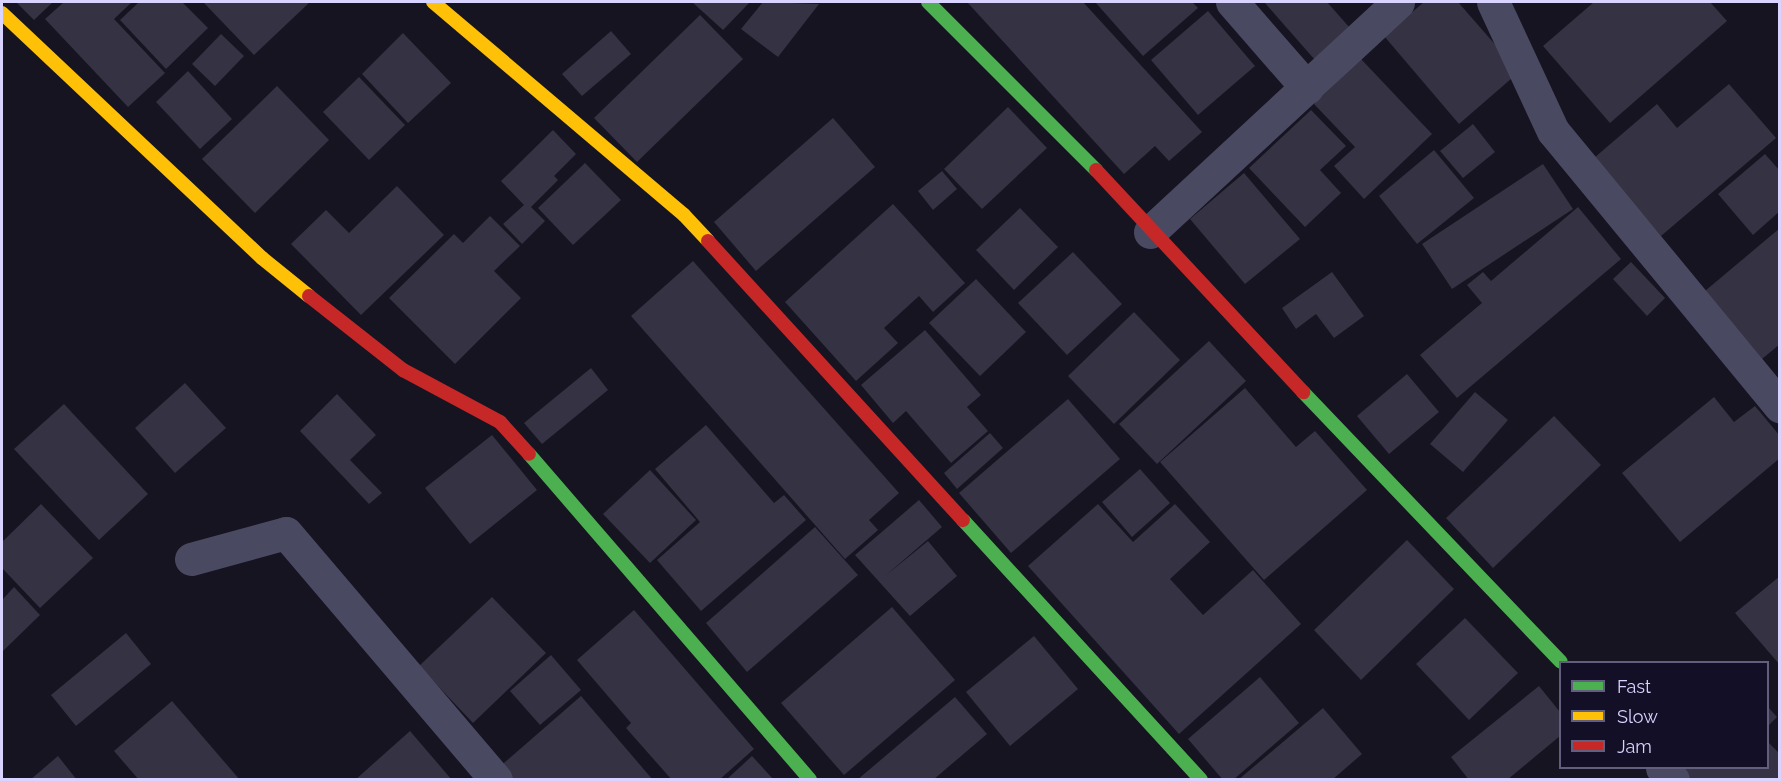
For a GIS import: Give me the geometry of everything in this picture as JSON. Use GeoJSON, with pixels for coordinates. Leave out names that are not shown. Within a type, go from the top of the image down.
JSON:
{"type":"FeatureCollection","features":[{"type":"Feature","properties":{"kind":"street"},"geometry":{"type":"LineString","coordinates":[[433,2],[684,215],[1201,780]]}},
{"type":"Feature","properties":{"kind":"street"},"geometry":{"type":"LineString","coordinates":[[928,2],[1087,160],[1150,232],[1559,661]]}},
{"type":"Feature","properties":{"kind":"street"},"geometry":{"type":"LineString","coordinates":[[1232,2],[1307,88]]}},
{"type":"Feature","properties":{"kind":"street"},"geometry":{"type":"LineString","coordinates":[[1150,232],[1398,2]]}},
{"type":"Feature","properties":{"kind":"street"},"geometry":{"type":"LineString","coordinates":[[1493,2],[1553,131],[1779,406]]}},
{"type":"Feature","properties":{"kind":"street"},"geometry":{"type":"LineString","coordinates":[[2,13],[262,258],[403,370],[500,422],[586,516],[810,780]]}},
{"type":"Feature","properties":{"kind":"street"},"geometry":{"type":"LineString","coordinates":[[191,559],[286,533],[496,780]]}},
{"type":"Feature","properties":{"kind":"building"},"geometry":{"type":"Polygon","coordinates":[[[16,2],[53,2],[34,20],[16,2]]]}},
{"type":"Feature","properties":{"kind":"building"},"geometry":{"type":"Polygon","coordinates":[[[64,2],[132,2],[114,19],[165,73],[128,107],[45,19],[64,2]]]}},
{"type":"Feature","properties":{"kind":"building"},"geometry":{"type":"Polygon","coordinates":[[[139,2],[182,2],[208,28],[166,69],[120,20],[139,2]]]}},
{"type":"Feature","properties":{"kind":"building"},"geometry":{"type":"Polygon","coordinates":[[[206,2],[310,2],[254,55],[204,3],[206,2]]]}},
{"type":"Feature","properties":{"kind":"building"},"geometry":{"type":"Polygon","coordinates":[[[692,2],[750,2],[723,30],[692,2]]]}},
{"type":"Feature","properties":{"kind":"building"},"geometry":{"type":"Polygon","coordinates":[[[763,2],[819,4],[778,57],[741,29],[763,2]]]}},
{"type":"Feature","properties":{"kind":"building"},"geometry":{"type":"Polygon","coordinates":[[[967,2],[1083,2],[1202,132],[1169,161],[1155,146],[1124,174],[967,2]]]}},
{"type":"Feature","properties":{"kind":"building"},"geometry":{"type":"Polygon","coordinates":[[[1095,2],[1192,2],[1198,8],[1143,56],[1095,2]]]}},
{"type":"Feature","properties":{"kind":"building"},"geometry":{"type":"Polygon","coordinates":[[[1264,2],[1327,2],[1350,28],[1315,60],[1264,2]]]}},
{"type":"Feature","properties":{"kind":"building"},"geometry":{"type":"Polygon","coordinates":[[[1424,2],[1458,2],[1519,72],[1459,124],[1384,36],[1424,2]]]}},
{"type":"Feature","properties":{"kind":"building"},"geometry":{"type":"Polygon","coordinates":[[[1594,2],[1710,2],[1727,21],[1610,123],[1543,46],[1594,2]]]}},
{"type":"Feature","properties":{"kind":"building"},"geometry":{"type":"Polygon","coordinates":[[[1208,11],[1255,66],[1198,115],[1151,60],[1208,11]]]}},
{"type":"Feature","properties":{"kind":"building"},"geometry":{"type":"Polygon","coordinates":[[[700,15],[743,59],[637,162],[594,118],[700,15]]]}},
{"type":"Feature","properties":{"kind":"building"},"geometry":{"type":"Polygon","coordinates":[[[611,31],[631,54],[582,96],[562,74],[611,31]]]}},
{"type":"Feature","properties":{"kind":"building"},"geometry":{"type":"Polygon","coordinates":[[[403,33],[451,83],[408,123],[362,74],[403,33]]]}},
{"type":"Feature","properties":{"kind":"building"},"geometry":{"type":"Polygon","coordinates":[[[221,34],[244,56],[215,86],[192,64],[221,34]]]}},
{"type":"Feature","properties":{"kind":"building"},"geometry":{"type":"Polygon","coordinates":[[[1361,59],[1432,134],[1364,199],[1334,166],[1355,147],[1314,104],[1361,59]]]}},
{"type":"Feature","properties":{"kind":"building"},"geometry":{"type":"Polygon","coordinates":[[[188,71],[232,119],[200,149],[156,102],[188,71]]]}},
{"type":"Feature","properties":{"kind":"building"},"geometry":{"type":"Polygon","coordinates":[[[359,77],[405,125],[369,160],[323,112],[359,77]]]}},
{"type":"Feature","properties":{"kind":"building"},"geometry":{"type":"Polygon","coordinates":[[[1729,84],[1776,138],[1661,236],[1594,158],[1657,104],[1677,128],[1729,84]]]}},
{"type":"Feature","properties":{"kind":"building"},"geometry":{"type":"Polygon","coordinates":[[[277,86],[329,140],[255,213],[202,159],[277,86]]]}},
{"type":"Feature","properties":{"kind":"building"},"geometry":{"type":"Polygon","coordinates":[[[1008,107],[1047,148],[982,209],[944,169],[1008,107]]]}},
{"type":"Feature","properties":{"kind":"building"},"geometry":{"type":"Polygon","coordinates":[[[1311,110],[1346,146],[1320,170],[1341,193],[1305,227],[1249,168],[1311,110]]]}},
{"type":"Feature","properties":{"kind":"building"},"geometry":{"type":"Polygon","coordinates":[[[833,118],[875,167],[756,271],[714,222],[833,118]]]}},
{"type":"Feature","properties":{"kind":"building"},"geometry":{"type":"Polygon","coordinates":[[[1473,124],[1495,152],[1463,178],[1440,151],[1473,124]]]}},
{"type":"Feature","properties":{"kind":"building"},"geometry":{"type":"Polygon","coordinates":[[[553,130],[576,154],[554,176],[558,180],[531,207],[545,221],[522,244],[503,224],[524,205],[501,181],[553,130]]]}},
{"type":"Feature","properties":{"kind":"building"},"geometry":{"type":"Polygon","coordinates":[[[1434,150],[1474,198],[1417,244],[1379,196],[1434,150]]]}},
{"type":"Feature","properties":{"kind":"building"},"geometry":{"type":"Polygon","coordinates":[[[1765,154],[1780,171],[1780,211],[1753,235],[1718,194],[1765,154]]]}},
{"type":"Feature","properties":{"kind":"building"},"geometry":{"type":"Polygon","coordinates":[[[585,163],[621,200],[573,245],[538,208],[585,163]]]}},
{"type":"Feature","properties":{"kind":"building"},"geometry":{"type":"Polygon","coordinates":[[[1543,164],[1573,209],[1452,289],[1422,244],[1543,164]]]}},
{"type":"Feature","properties":{"kind":"building"},"geometry":{"type":"Polygon","coordinates":[[[942,171],[957,189],[933,210],[918,191],[942,171]]]}},
{"type":"Feature","properties":{"kind":"building"},"geometry":{"type":"Polygon","coordinates":[[[1244,173],[1300,239],[1245,284],[1190,219],[1244,173]]]}},
{"type":"Feature","properties":{"kind":"building"},"geometry":{"type":"Polygon","coordinates":[[[397,186],[444,235],[361,315],[291,244],[326,210],[349,233],[397,186]]]}},
{"type":"Feature","properties":{"kind":"building"},"geometry":{"type":"Polygon","coordinates":[[[893,204],[965,283],[933,312],[919,296],[884,328],[898,343],[856,381],[785,302],[893,204]]]}},
{"type":"Feature","properties":{"kind":"building"},"geometry":{"type":"Polygon","coordinates":[[[1578,207],[1621,259],[1457,398],[1420,355],[1482,303],[1467,285],[1483,272],[1491,281],[1578,207]]]}},
{"type":"Feature","properties":{"kind":"building"},"geometry":{"type":"Polygon","coordinates":[[[1020,208],[1058,247],[1014,290],[976,250],[1020,208]]]}},
{"type":"Feature","properties":{"kind":"building"},"geometry":{"type":"Polygon","coordinates":[[[490,216],[520,246],[494,271],[521,298],[455,364],[389,298],[454,234],[463,243],[490,216]]]}},
{"type":"Feature","properties":{"kind":"building"},"geometry":{"type":"Polygon","coordinates":[[[1780,228],[1780,344],[1762,359],[1705,291],[1780,228]]]}},
{"type":"Feature","properties":{"kind":"building"},"geometry":{"type":"Polygon","coordinates":[[[1073,252],[1122,304],[1067,355],[1018,303],[1073,252]]]}},
{"type":"Feature","properties":{"kind":"building"},"geometry":{"type":"Polygon","coordinates":[[[693,261],[899,493],[869,520],[878,530],[845,559],[631,316],[693,261]]]}},
{"type":"Feature","properties":{"kind":"building"},"geometry":{"type":"Polygon","coordinates":[[[1631,262],[1665,298],[1647,316],[1613,279],[1631,262]]]}},
{"type":"Feature","properties":{"kind":"building"},"geometry":{"type":"Polygon","coordinates":[[[1332,272],[1364,316],[1334,338],[1316,314],[1296,329],[1282,308],[1332,272]]]}},
{"type":"Feature","properties":{"kind":"building"},"geometry":{"type":"Polygon","coordinates":[[[976,279],[1026,332],[980,376],[929,323],[976,279]]]}},
{"type":"Feature","properties":{"kind":"building"},"geometry":{"type":"Polygon","coordinates":[[[1134,312],[1180,360],[1114,424],[1068,376],[1134,312]]]}},
{"type":"Feature","properties":{"kind":"building"},"geometry":{"type":"Polygon","coordinates":[[[925,330],[981,395],[967,407],[988,431],[951,463],[906,411],[893,423],[861,385],[925,330]]]}},
{"type":"Feature","properties":{"kind":"building"},"geometry":{"type":"Polygon","coordinates":[[[1209,341],[1246,381],[1157,464],[1119,424],[1209,341]]]}},
{"type":"Feature","properties":{"kind":"building"},"geometry":{"type":"Polygon","coordinates":[[[591,368],[608,390],[542,444],[524,423],[591,368]]]}},
{"type":"Feature","properties":{"kind":"building"},"geometry":{"type":"Polygon","coordinates":[[[1407,374],[1439,412],[1389,454],[1357,416],[1407,374]]]}},
{"type":"Feature","properties":{"kind":"building"},"geometry":{"type":"Polygon","coordinates":[[[185,383],[226,428],[175,473],[135,428],[185,383]]]}},
{"type":"Feature","properties":{"kind":"building"},"geometry":{"type":"Polygon","coordinates":[[[1245,388],[1296,447],[1315,431],[1367,490],[1264,580],[1160,462],[1245,388]]]}},
{"type":"Feature","properties":{"kind":"building"},"geometry":{"type":"Polygon","coordinates":[[[1475,392],[1508,420],[1463,472],[1430,444],[1475,392]]]}},
{"type":"Feature","properties":{"kind":"building"},"geometry":{"type":"Polygon","coordinates":[[[337,394],[376,435],[350,460],[382,493],[369,504],[300,431],[337,394]]]}},
{"type":"Feature","properties":{"kind":"building"},"geometry":{"type":"Polygon","coordinates":[[[1714,397],[1734,422],[1755,406],[1780,436],[1780,458],[1680,542],[1622,473],[1714,397]]]}},
{"type":"Feature","properties":{"kind":"building"},"geometry":{"type":"Polygon","coordinates":[[[1068,399],[1120,459],[1011,553],[959,493],[1068,399]]]}},
{"type":"Feature","properties":{"kind":"building"},"geometry":{"type":"Polygon","coordinates":[[[64,404],[148,494],[99,540],[14,449],[64,404]]]}},
{"type":"Feature","properties":{"kind":"building"},"geometry":{"type":"Polygon","coordinates":[[[1554,416],[1601,465],[1493,568],[1446,518],[1554,416]]]}},
{"type":"Feature","properties":{"kind":"building"},"geometry":{"type":"Polygon","coordinates":[[[706,425],[774,503],[784,495],[806,520],[701,611],[657,560],[700,522],[655,469],[706,425]]]}},
{"type":"Feature","properties":{"kind":"building"},"geometry":{"type":"Polygon","coordinates":[[[990,433],[1003,448],[957,489],[944,473],[990,433]]]}},
{"type":"Feature","properties":{"kind":"building"},"geometry":{"type":"Polygon","coordinates":[[[492,435],[537,490],[470,544],[425,488],[492,435]]]}},
{"type":"Feature","properties":{"kind":"building"},"geometry":{"type":"Polygon","coordinates":[[[1140,469],[1170,503],[1132,537],[1102,502],[1140,469]]]}},
{"type":"Feature","properties":{"kind":"building"},"geometry":{"type":"Polygon","coordinates":[[[650,470],[696,520],[650,563],[603,514],[650,470]]]}},
{"type":"Feature","properties":{"kind":"building"},"geometry":{"type":"Polygon","coordinates":[[[919,500],[942,527],[885,576],[928,541],[957,576],[910,616],[855,555],[919,500]]]}},
{"type":"Feature","properties":{"kind":"building"},"geometry":{"type":"Polygon","coordinates":[[[41,504],[93,558],[40,608],[2,568],[2,542],[41,504]]]}},
{"type":"Feature","properties":{"kind":"building"},"geometry":{"type":"Polygon","coordinates":[[[1098,504],[1133,542],[1175,504],[1210,542],[1170,579],[1203,615],[1253,570],[1301,624],[1179,734],[1028,566],[1098,504]]]}},
{"type":"Feature","properties":{"kind":"building"},"geometry":{"type":"Polygon","coordinates":[[[815,527],[858,575],[747,672],[706,623],[815,527]]]}},
{"type":"Feature","properties":{"kind":"building"},"geometry":{"type":"Polygon","coordinates":[[[1407,540],[1454,589],[1361,680],[1314,630],[1407,540]]]}},
{"type":"Feature","properties":{"kind":"building"},"geometry":{"type":"Polygon","coordinates":[[[1780,576],[1780,665],[1735,613],[1780,576]]]}},
{"type":"Feature","properties":{"kind":"building"},"geometry":{"type":"Polygon","coordinates":[[[14,587],[40,615],[2,652],[2,600],[14,587]]]}},
{"type":"Feature","properties":{"kind":"building"},"geometry":{"type":"Polygon","coordinates":[[[492,597],[546,653],[473,723],[419,666],[492,597]]]}},
{"type":"Feature","properties":{"kind":"building"},"geometry":{"type":"Polygon","coordinates":[[[892,607],[955,680],[844,775],[781,703],[892,607]]]}},
{"type":"Feature","properties":{"kind":"building"},"geometry":{"type":"Polygon","coordinates":[[[634,610],[754,749],[719,780],[672,780],[626,728],[631,723],[577,660],[634,610]]]}},
{"type":"Feature","properties":{"kind":"building"},"geometry":{"type":"Polygon","coordinates":[[[1465,618],[1518,673],[1469,720],[1416,664],[1465,618]]]}},
{"type":"Feature","properties":{"kind":"building"},"geometry":{"type":"Polygon","coordinates":[[[126,633],[151,664],[76,726],[51,695],[126,633]]]}},
{"type":"Feature","properties":{"kind":"building"},"geometry":{"type":"Polygon","coordinates":[[[1034,636],[1078,689],[1010,746],[966,692],[1034,636]]]}},
{"type":"Feature","properties":{"kind":"building"},"geometry":{"type":"Polygon","coordinates":[[[551,655],[581,690],[540,725],[510,691],[551,655]]]}},
{"type":"Feature","properties":{"kind":"building"},"geometry":{"type":"Polygon","coordinates":[[[1260,677],[1299,723],[1233,780],[1223,780],[1188,739],[1260,677]]]}},
{"type":"Feature","properties":{"kind":"building"},"geometry":{"type":"Polygon","coordinates":[[[1539,686],[1559,711],[1559,737],[1507,780],[1469,780],[1451,757],[1539,686]]]}},
{"type":"Feature","properties":{"kind":"building"},"geometry":{"type":"Polygon","coordinates":[[[581,696],[653,780],[506,780],[497,769],[581,696]]]}},
{"type":"Feature","properties":{"kind":"building"},"geometry":{"type":"Polygon","coordinates":[[[955,697],[987,734],[933,780],[857,780],[955,697]]]}},
{"type":"Feature","properties":{"kind":"building"},"geometry":{"type":"Polygon","coordinates":[[[172,701],[240,780],[139,780],[114,751],[172,701]]]}},
{"type":"Feature","properties":{"kind":"building"},"geometry":{"type":"Polygon","coordinates":[[[1323,708],[1362,754],[1332,780],[1238,780],[1323,708]]]}},
{"type":"Feature","properties":{"kind":"building"},"geometry":{"type":"Polygon","coordinates":[[[1769,708],[1777,717],[1769,725],[1769,708]]]}},
{"type":"Feature","properties":{"kind":"building"},"geometry":{"type":"Polygon","coordinates":[[[410,731],[452,780],[355,780],[410,731]]]}},
{"type":"Feature","properties":{"kind":"building"},"geometry":{"type":"Polygon","coordinates":[[[1769,743],[1780,754],[1780,780],[1682,780],[1671,769],[1769,769],[1769,743]]]}},
{"type":"Feature","properties":{"kind":"building"},"geometry":{"type":"Polygon","coordinates":[[[58,756],[77,780],[30,780],[58,756]]]}},
{"type":"Feature","properties":{"kind":"building"},"geometry":{"type":"Polygon","coordinates":[[[752,756],[774,780],[726,780],[752,756]]]}},
{"type":"Feature","properties":{"kind":"traffic: fast"},"geometry":{"type":"LineString","coordinates":[[928,2],[1096,170]]}},
{"type":"Feature","properties":{"kind":"traffic: fast"},"geometry":{"type":"LineString","coordinates":[[1303,392],[1560,661]]}},
{"type":"Feature","properties":{"kind":"traffic: fast"},"geometry":{"type":"LineString","coordinates":[[529,454],[810,780]]}},
{"type":"Feature","properties":{"kind":"traffic: fast"},"geometry":{"type":"LineString","coordinates":[[963,520],[1201,780]]}},
{"type":"Feature","properties":{"kind":"traffic: slow"},"geometry":{"type":"LineString","coordinates":[[433,2],[684,215],[708,241]]}},
{"type":"Feature","properties":{"kind":"traffic: slow"},"geometry":{"type":"LineString","coordinates":[[2,13],[262,258],[309,296]]}},
{"type":"Feature","properties":{"kind":"traffic: jam"},"geometry":{"type":"LineString","coordinates":[[1096,170],[1303,392]]}},
{"type":"Feature","properties":{"kind":"traffic: jam"},"geometry":{"type":"LineString","coordinates":[[708,241],[963,520]]}},
{"type":"Feature","properties":{"kind":"traffic: jam"},"geometry":{"type":"LineString","coordinates":[[309,296],[403,370],[500,422],[529,454]]}}]}
